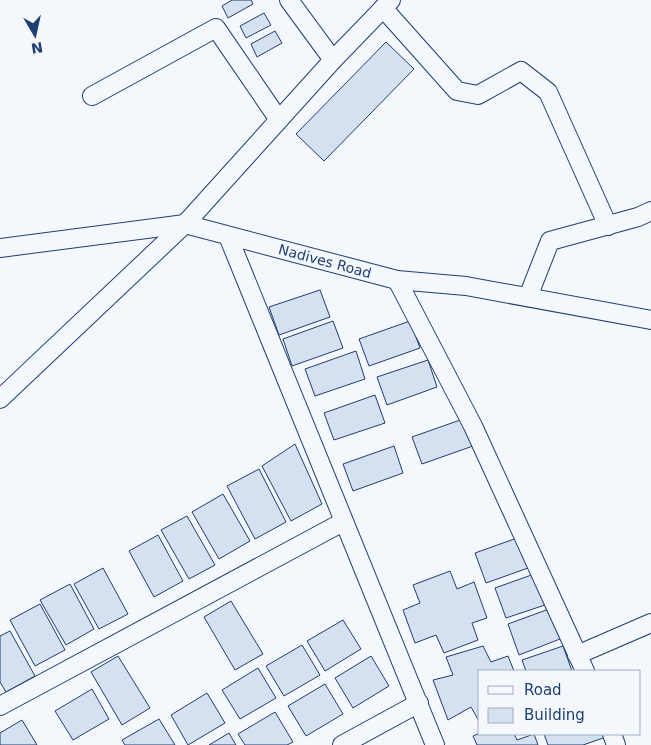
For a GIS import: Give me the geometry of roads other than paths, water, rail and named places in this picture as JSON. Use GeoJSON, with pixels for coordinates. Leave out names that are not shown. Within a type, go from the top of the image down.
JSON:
{"type":"FeatureCollection","features":[{"type":"Feature","properties":{"kind":"street"},"geometry":{"type":"LineString","coordinates":[[289,0],[332,60]]}},
{"type":"Feature","properties":{"kind":"street"},"geometry":{"type":"LineString","coordinates":[[0,400],[185,224],[332,60],[387,4],[457,91],[478,95],[522,71],[548,92],[608,226]]}},
{"type":"Feature","properties":{"kind":"street"},"geometry":{"type":"LineString","coordinates":[[92,96],[216,28],[279,120]]}},
{"type":"Feature","properties":{"kind":"street"},"geometry":{"type":"LineString","coordinates":[[528,297],[550,241],[608,226],[651,211]]}},
{"type":"Feature","properties":{"kind":"street","name":"Nadives Road"},"geometry":{"type":"LineString","coordinates":[[0,248],[185,224],[397,280],[466,286],[651,320]]}},
{"type":"Feature","properties":{"kind":"street"},"geometry":{"type":"LineString","coordinates":[[228,236],[342,522],[435,745]]}},
{"type":"Feature","properties":{"kind":"street"},"geometry":{"type":"LineString","coordinates":[[397,280],[473,426],[584,670]]}},
{"type":"Feature","properties":{"kind":"street"},"geometry":{"type":"LineString","coordinates":[[0,706],[342,522]]}},
{"type":"Feature","properties":{"kind":"street"},"geometry":{"type":"LineString","coordinates":[[577,655],[651,623]]}},
{"type":"Feature","properties":{"kind":"street"},"geometry":{"type":"LineString","coordinates":[[342,745],[419,703]]}}]}
